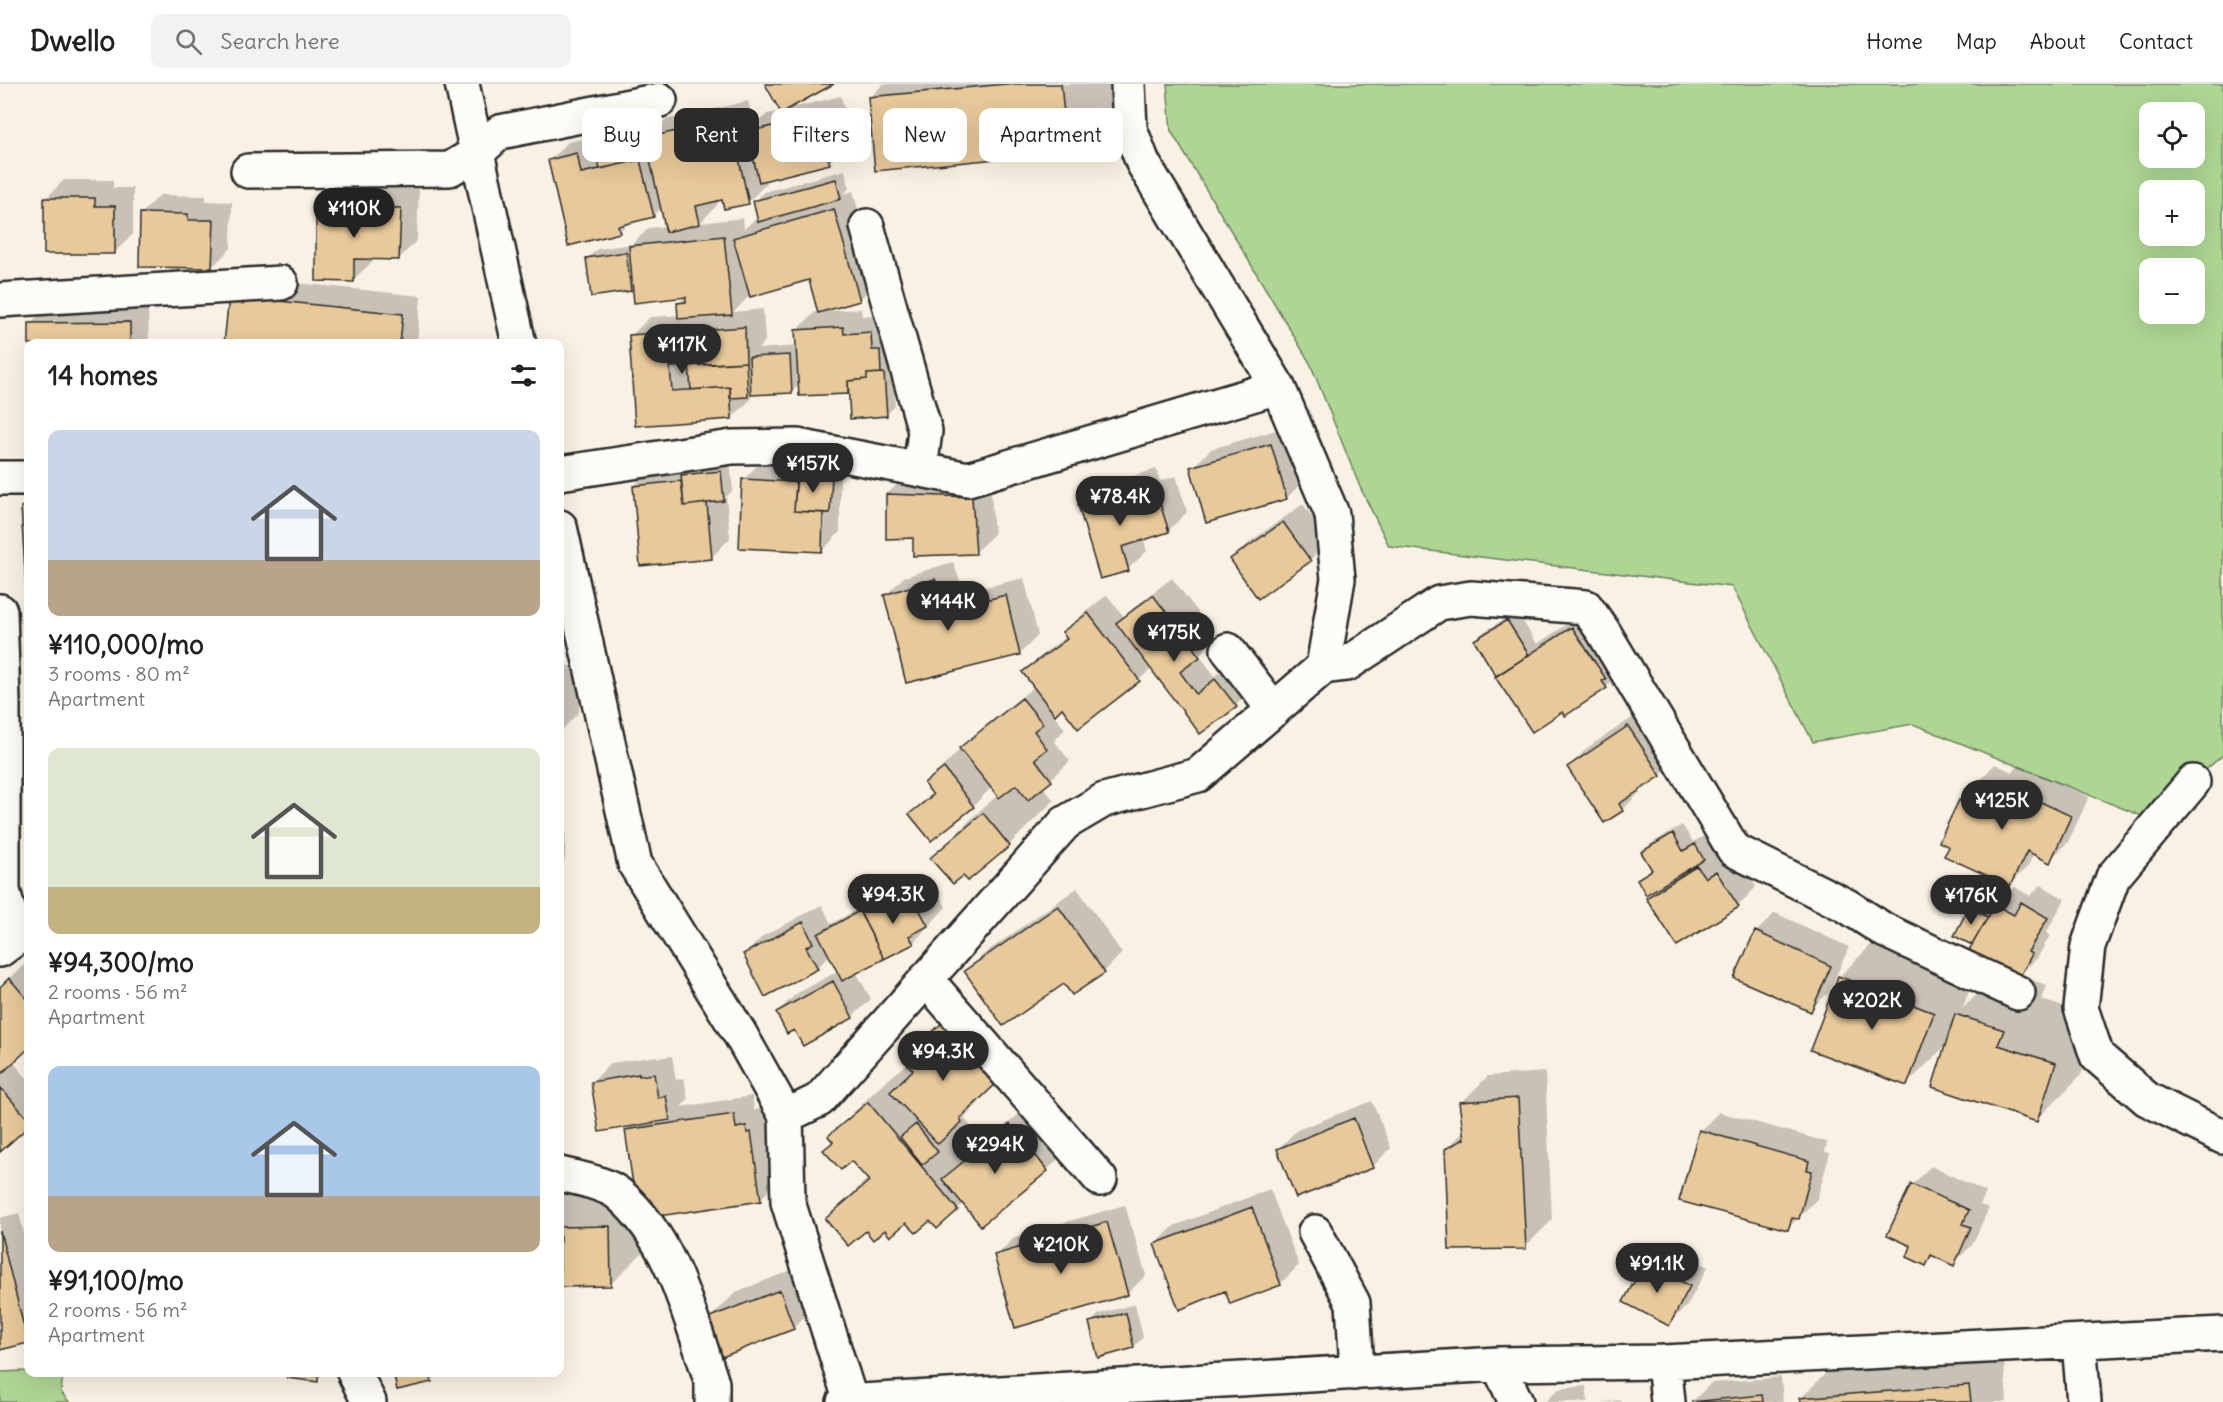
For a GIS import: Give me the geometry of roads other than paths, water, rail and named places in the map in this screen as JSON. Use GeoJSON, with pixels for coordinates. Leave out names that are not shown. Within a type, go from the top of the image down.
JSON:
{"type":"FeatureCollection","features":[{"type":"Feature","properties":{"kind":"street"},"geometry":{"type":"LineString","coordinates":[[462,84],[518,339]]}},
{"type":"Feature","properties":{"kind":"street"},"geometry":{"type":"LineString","coordinates":[[1128,84],[1130,129],[1143,163],[1278,387],[1332,514],[1338,579],[1323,667]]}},
{"type":"Feature","properties":{"kind":"street"},"geometry":{"type":"LineString","coordinates":[[248,171],[450,169],[477,152],[500,132],[660,100]]}},
{"type":"Feature","properties":{"kind":"street"},"geometry":{"type":"LineString","coordinates":[[867,226],[925,431],[920,470]]}},
{"type":"Feature","properties":{"kind":"street"},"geometry":{"type":"LineString","coordinates":[[0,300],[281,284]]}},
{"type":"Feature","properties":{"kind":"street"},"geometry":{"type":"LineString","coordinates":[[564,472],[732,447],[796,446],[968,479],[1278,387]]}},
{"type":"Feature","properties":{"kind":"street"},"geometry":{"type":"LineString","coordinates":[[0,478],[24,478]]}},
{"type":"Feature","properties":{"kind":"street"},"geometry":{"type":"LineString","coordinates":[[564,545],[635,864],[740,1034],[786,1116],[788,1202],[851,1402]]}},
{"type":"Feature","properties":{"kind":"street"},"geometry":{"type":"LineString","coordinates":[[786,1116],[819,1100],[1065,823],[1104,800],[1198,775],[1323,667],[1347,664],[1439,603],[1471,598],[1586,607],[1603,631],[1734,850],[1847,906],[1884,930],[2018,993]]}},
{"type":"Feature","properties":{"kind":"street"},"geometry":{"type":"LineString","coordinates":[[0,611],[10,700],[3,890],[17,940]]}},
{"type":"Feature","properties":{"kind":"street"},"geometry":{"type":"LineString","coordinates":[[1228,650],[1274,710]]}},
{"type":"Feature","properties":{"kind":"street"},"geometry":{"type":"LineString","coordinates":[[2193,782],[2113,877],[2088,946],[2081,1008],[2097,1056],[2147,1099],[2223,1137]]}},
{"type":"Feature","properties":{"kind":"street"},"geometry":{"type":"LineString","coordinates":[[926,979],[1100,1179]]}},
{"type":"Feature","properties":{"kind":"street"},"geometry":{"type":"LineString","coordinates":[[564,1175],[585,1179],[618,1194],[645,1222],[674,1272],[712,1383],[712,1402]]}},
{"type":"Feature","properties":{"kind":"street"},"geometry":{"type":"LineString","coordinates":[[1315,1232],[1353,1303],[1356,1353],[1354,1373]]}},
{"type":"Feature","properties":{"kind":"street"},"geometry":{"type":"LineString","coordinates":[[844,1402],[1498,1364],[1664,1362],[2223,1334]]}},
{"type":"Feature","properties":{"kind":"street"},"geometry":{"type":"LineString","coordinates":[[2079,1342],[2084,1402]]}},
{"type":"Feature","properties":{"kind":"street"},"geometry":{"type":"LineString","coordinates":[[1664,1362],[1668,1402]]}},
{"type":"Feature","properties":{"kind":"street"},"geometry":{"type":"LineString","coordinates":[[1498,1364],[1516,1402]]}},
{"type":"Feature","properties":{"kind":"street"},"geometry":{"type":"LineString","coordinates":[[356,1377],[369,1402]]}}]}
